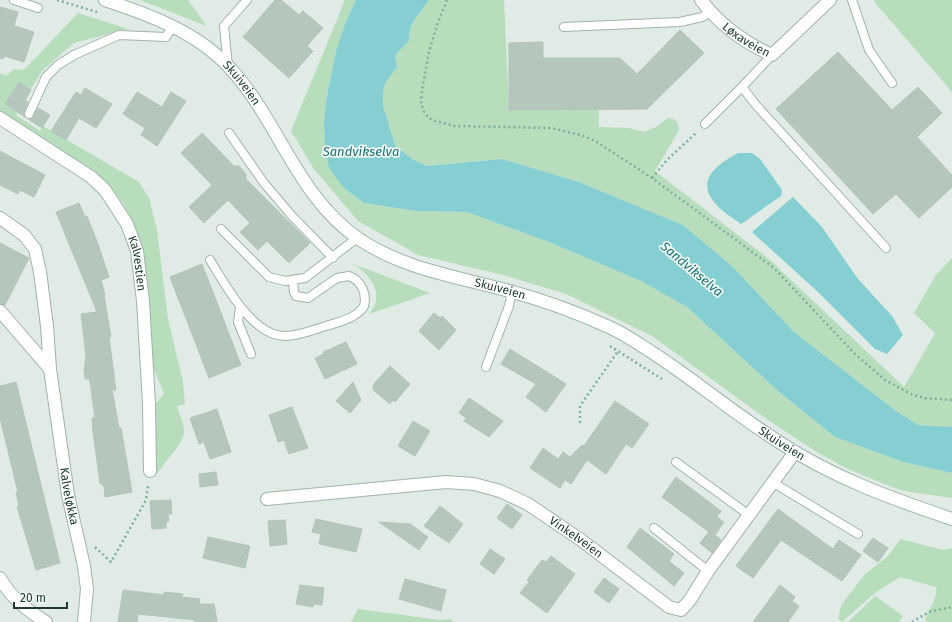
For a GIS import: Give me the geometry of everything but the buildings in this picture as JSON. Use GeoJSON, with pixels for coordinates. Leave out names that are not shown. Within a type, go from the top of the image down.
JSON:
{"type":"FeatureCollection","features":[{"type":"Feature","properties":{"kind":"street","name":"Skuiveien"},"geometry":{"type":"LineString","coordinates":[[105,0],[151,16],[173,26],[203,46],[228,66],[258,106],[309,190],[335,220],[357,238],[383,253],[424,269],[512,291],[547,302],[612,328],[677,368],[777,441],[795,452],[849,482],[877,494],[952,519]]}},
{"type":"Feature","properties":{"kind":"street","name":"Løxaveien"},"geometry":{"type":"LineString","coordinates":[[701,0],[710,12],[735,36],[772,55],[830,0]]}},
{"type":"Feature","properties":{"kind":"street","name":"Kalvestien"},"geometry":{"type":"LineString","coordinates":[[0,118],[91,177],[105,190],[127,224],[137,251],[143,301],[149,404],[150,471]]}},
{"type":"Feature","properties":{"kind":"street","name":"Kalveløkka"},"geometry":{"type":"LineString","coordinates":[[0,218],[24,235],[35,249],[47,326],[50,369],[68,495],[86,581],[84,622]]}},
{"type":"Feature","properties":{"kind":"street"},"geometry":{"type":"LineString","coordinates":[[0,311],[50,369]]}},
{"type":"Feature","properties":{"kind":"street","name":"Vinkelveien"},"geometry":{"type":"LineString","coordinates":[[267,499],[446,482],[474,484],[500,491],[528,504],[581,540],[669,607],[681,610],[690,600],[708,571],[795,452]]}},
{"type":"Feature","properties":{"kind":"street"},"geometry":{"type":"LineString","coordinates":[[0,578],[6,588],[26,609],[46,622]]}},
{"type":"Feature","properties":{"kind":"lane"},"geometry":{"type":"LineString","coordinates":[[14,0],[38,8]]}},
{"type":"Feature","properties":{"kind":"lane"},"geometry":{"type":"LineString","coordinates":[[228,66],[224,26],[247,0]]}},
{"type":"Feature","properties":{"kind":"lane"},"geometry":{"type":"LineString","coordinates":[[852,0],[869,50],[892,83]]}},
{"type":"Feature","properties":{"kind":"lane"},"geometry":{"type":"LineString","coordinates":[[564,27],[680,22],[702,18],[710,12]]}},
{"type":"Feature","properties":{"kind":"lane"},"geometry":{"type":"LineString","coordinates":[[29,114],[46,78],[58,66],[74,55],[119,35],[166,37],[173,26]]}},
{"type":"Feature","properties":{"kind":"lane"},"geometry":{"type":"LineString","coordinates":[[705,124],[742,88],[772,55]]}},
{"type":"Feature","properties":{"kind":"lane"},"geometry":{"type":"LineString","coordinates":[[742,88],[886,248]]}},
{"type":"Feature","properties":{"kind":"lane"},"geometry":{"type":"LineString","coordinates":[[229,133],[264,183],[292,216],[333,258]]}},
{"type":"Feature","properties":{"kind":"lane"},"geometry":{"type":"LineString","coordinates":[[221,229],[268,277],[293,281],[305,278],[333,258],[357,238]]}},
{"type":"Feature","properties":{"kind":"lane"},"geometry":{"type":"LineString","coordinates":[[210,260],[240,308],[269,332],[284,336],[302,334],[336,323],[358,313],[364,306],[364,293],[361,285],[349,276],[337,278],[308,298],[296,296],[293,281]]}},
{"type":"Feature","properties":{"kind":"lane"},"geometry":{"type":"LineString","coordinates":[[486,367],[509,306],[512,291]]}},
{"type":"Feature","properties":{"kind":"lane"},"geometry":{"type":"LineString","coordinates":[[240,308],[238,322],[251,354]]}},
{"type":"Feature","properties":{"kind":"lane"},"geometry":{"type":"LineString","coordinates":[[676,462],[749,515]]}},
{"type":"Feature","properties":{"kind":"lane"},"geometry":{"type":"LineString","coordinates":[[772,482],[858,534]]}},
{"type":"Feature","properties":{"kind":"lane"},"geometry":{"type":"LineString","coordinates":[[654,528],[708,571]]}},
{"type":"Feature","properties":{"kind":"path"},"geometry":{"type":"LineString","coordinates":[[447,0],[431,45],[422,90],[422,104],[425,114],[428,117],[441,124],[454,126],[551,128],[566,131],[597,142],[652,178],[774,268],[854,353],[885,380],[910,394],[925,398],[952,400]]}},
{"type":"Feature","properties":{"kind":"path"},"geometry":{"type":"LineString","coordinates":[[652,178],[667,160],[705,124]]}},
{"type":"Feature","properties":{"kind":"path"},"geometry":{"type":"LineString","coordinates":[[580,423],[580,406],[618,351]]}},
{"type":"Feature","properties":{"kind":"path"},"geometry":{"type":"LineString","coordinates":[[111,562],[146,500],[150,471]]}},
{"type":"Feature","properties":{"kind":"path"},"geometry":{"type":"LineString","coordinates":[[912,622],[929,612],[952,607]]}},
{"type":"Feature","properties":{"kind":"green space"},"geometry":{"type":"Polygon","coordinates":[[[140,0],[188,0],[207,26],[140,0]]]}},
{"type":"Feature","properties":{"kind":"green space"},"geometry":{"type":"Polygon","coordinates":[[[345,0],[356,0],[345,24],[336,51],[326,101],[324,122],[325,145],[344,188],[364,203],[416,211],[467,212],[549,242],[641,281],[687,307],[778,391],[835,437],[903,462],[952,473],[952,498],[910,492],[894,488],[846,468],[815,451],[765,418],[652,336],[566,294],[503,275],[418,255],[358,221],[314,169],[291,131],[345,0]]]}},
{"type":"Feature","properties":{"kind":"green space"},"geometry":{"type":"Polygon","coordinates":[[[429,0],[504,0],[509,110],[599,109],[599,127],[629,128],[644,132],[656,127],[668,118],[674,119],[678,124],[679,130],[655,171],[770,260],[904,387],[935,333],[914,313],[936,275],[952,258],[952,427],[918,425],[896,411],[794,332],[732,266],[683,225],[579,182],[502,159],[427,166],[412,159],[395,145],[383,105],[383,93],[385,82],[397,67],[395,55],[409,41],[410,29],[413,22],[429,0]]]}},
{"type":"Feature","properties":{"kind":"green space"},"geometry":{"type":"Polygon","coordinates":[[[874,0],[952,0],[952,92],[877,5],[874,0]]]}},
{"type":"Feature","properties":{"kind":"green space"},"geometry":{"type":"Polygon","coordinates":[[[78,13],[128,29],[74,43],[42,71],[31,89],[26,86],[23,90],[17,86],[5,104],[17,112],[16,115],[40,131],[43,126],[139,182],[149,198],[157,230],[168,319],[183,382],[185,404],[177,406],[184,428],[181,441],[158,473],[153,474],[156,424],[153,406],[164,394],[152,366],[149,353],[144,269],[136,231],[118,197],[104,181],[0,115],[0,73],[6,76],[14,69],[24,70],[78,13]]]}},
{"type":"Feature","properties":{"kind":"green space"},"geometry":{"type":"Polygon","coordinates":[[[353,264],[430,293],[369,314],[374,307],[376,292],[370,279],[360,268],[353,264]]]}},
{"type":"Feature","properties":{"kind":"green space"},"geometry":{"type":"Polygon","coordinates":[[[901,539],[943,550],[952,548],[952,622],[925,622],[934,601],[936,587],[900,577],[876,592],[842,622],[838,618],[842,604],[865,574],[887,557],[901,539]]]}},
{"type":"Feature","properties":{"kind":"green space"},"geometry":{"type":"Polygon","coordinates":[[[875,596],[903,616],[899,622],[848,622],[875,596]]]}},
{"type":"Feature","properties":{"kind":"green space"},"geometry":{"type":"Polygon","coordinates":[[[358,609],[440,620],[451,619],[453,622],[351,622],[358,609]]]}},
{"type":"Feature","properties":{"kind":"water","name":"Sandvikselva"},"geometry":{"type":"Polygon","coordinates":[[[356,0],[429,0],[413,22],[410,29],[409,41],[395,55],[397,67],[385,83],[383,93],[383,105],[395,145],[412,159],[427,166],[502,159],[579,182],[683,225],[732,266],[794,332],[896,411],[918,425],[952,427],[952,473],[903,462],[835,437],[778,391],[687,307],[641,281],[549,242],[467,212],[416,211],[364,203],[344,188],[329,168],[325,145],[324,122],[326,101],[336,51],[345,24],[356,0]]]}},
{"type":"Feature","properties":{"kind":"water"},"geometry":{"type":"Polygon","coordinates":[[[738,153],[752,153],[760,159],[782,190],[781,196],[741,224],[714,202],[709,194],[707,186],[708,179],[717,167],[738,153]]]}},
{"type":"Feature","properties":{"kind":"water"},"geometry":{"type":"Polygon","coordinates":[[[793,197],[822,227],[858,279],[892,316],[903,335],[887,354],[875,349],[818,292],[752,232],[793,197]]]}}]}
